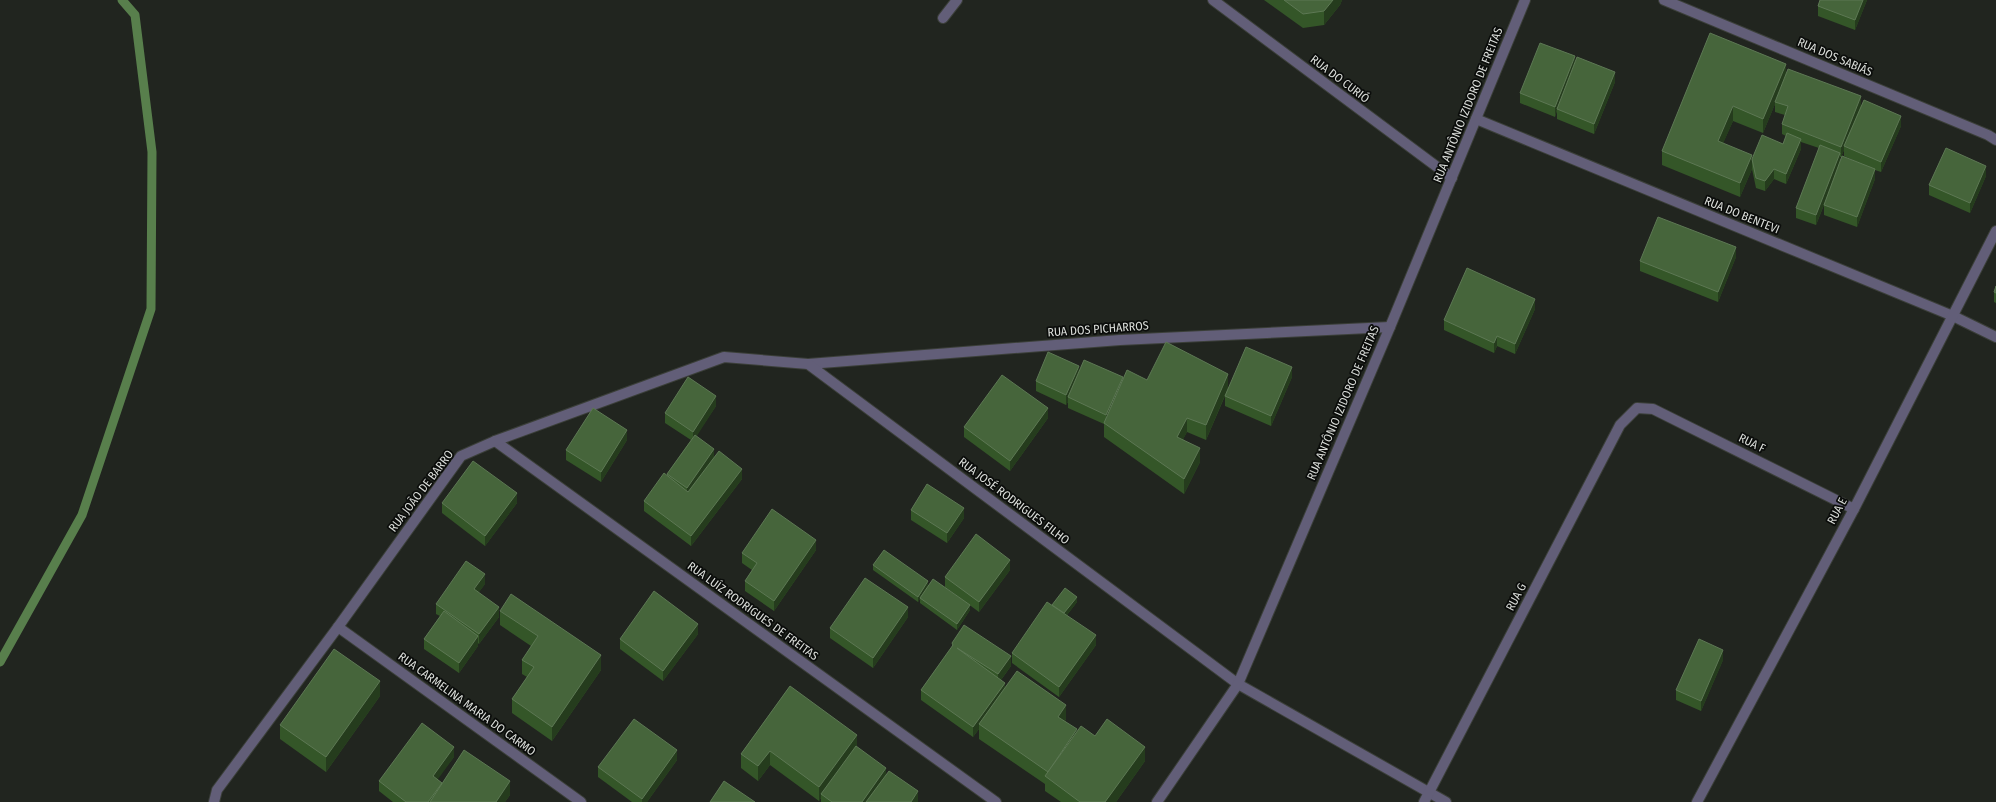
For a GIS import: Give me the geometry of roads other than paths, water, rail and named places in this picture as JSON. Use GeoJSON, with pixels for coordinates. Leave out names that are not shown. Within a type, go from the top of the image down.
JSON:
{"type":"FeatureCollection","features":[{"type":"Feature","properties":{"kind":"street"},"geometry":{"type":"LineString","coordinates":[[943,18],[957,0]]}},
{"type":"Feature","properties":{"kind":"street","name":"RUA DO CURIÓ"},"geometry":{"type":"LineString","coordinates":[[1213,0],[1452,178]]}},
{"type":"Feature","properties":{"kind":"street","name":"RUA ANTÔNIO IZIDORO DE FREITAS"},"geometry":{"type":"LineString","coordinates":[[1158,802],[1238,684],[1390,327],[1525,0]]}},
{"type":"Feature","properties":{"kind":"street","name":"RUA DOS SABIÁS"},"geometry":{"type":"LineString","coordinates":[[1664,0],[1988,135],[1996,140]]}},
{"type":"Feature","properties":{"kind":"street","name":"RUA DO BENTEVI"},"geometry":{"type":"LineString","coordinates":[[1476,120],[1953,316],[1996,337]]}},
{"type":"Feature","properties":{"kind":"street","name":"RUA E"},"geometry":{"type":"LineString","coordinates":[[1697,802],[1854,509],[1996,231]]}},
{"type":"Feature","properties":{"kind":"street","name":"RUA DOS PICHARROS"},"geometry":{"type":"LineString","coordinates":[[808,364],[1120,340],[1390,327]]}},
{"type":"Feature","properties":{"kind":"street","name":"RUA JOÃO DE BARRO"},"geometry":{"type":"LineString","coordinates":[[214,802],[217,790],[338,628],[461,456],[495,441],[724,358],[808,364]]}},
{"type":"Feature","properties":{"kind":"street","name":"RUA JOSÉ RODRIGUES FILHO"},"geometry":{"type":"LineString","coordinates":[[808,364],[1238,684],[1426,798],[1446,802]]}},
{"type":"Feature","properties":{"kind":"street","name":"RUA F"},"geometry":{"type":"LineString","coordinates":[[1637,408],[1653,409],[1854,509]]}},
{"type":"Feature","properties":{"kind":"street","name":"RUA G"},"geometry":{"type":"LineString","coordinates":[[1426,798],[1620,425],[1637,408]]}},
{"type":"Feature","properties":{"kind":"street","name":"RUA LUÍZ RODRIGUES DE FREITAS"},"geometry":{"type":"LineString","coordinates":[[495,441],[996,802]]}},
{"type":"Feature","properties":{"kind":"street","name":"RUA CARMELINA MARIA DO CARMO"},"geometry":{"type":"LineString","coordinates":[[338,628],[581,802]]}},
{"type":"Feature","properties":{"kind":"waterway"},"geometry":{"type":"LineString","coordinates":[[0,662],[82,515],[151,309],[152,152],[135,15],[122,0]]}}]}
